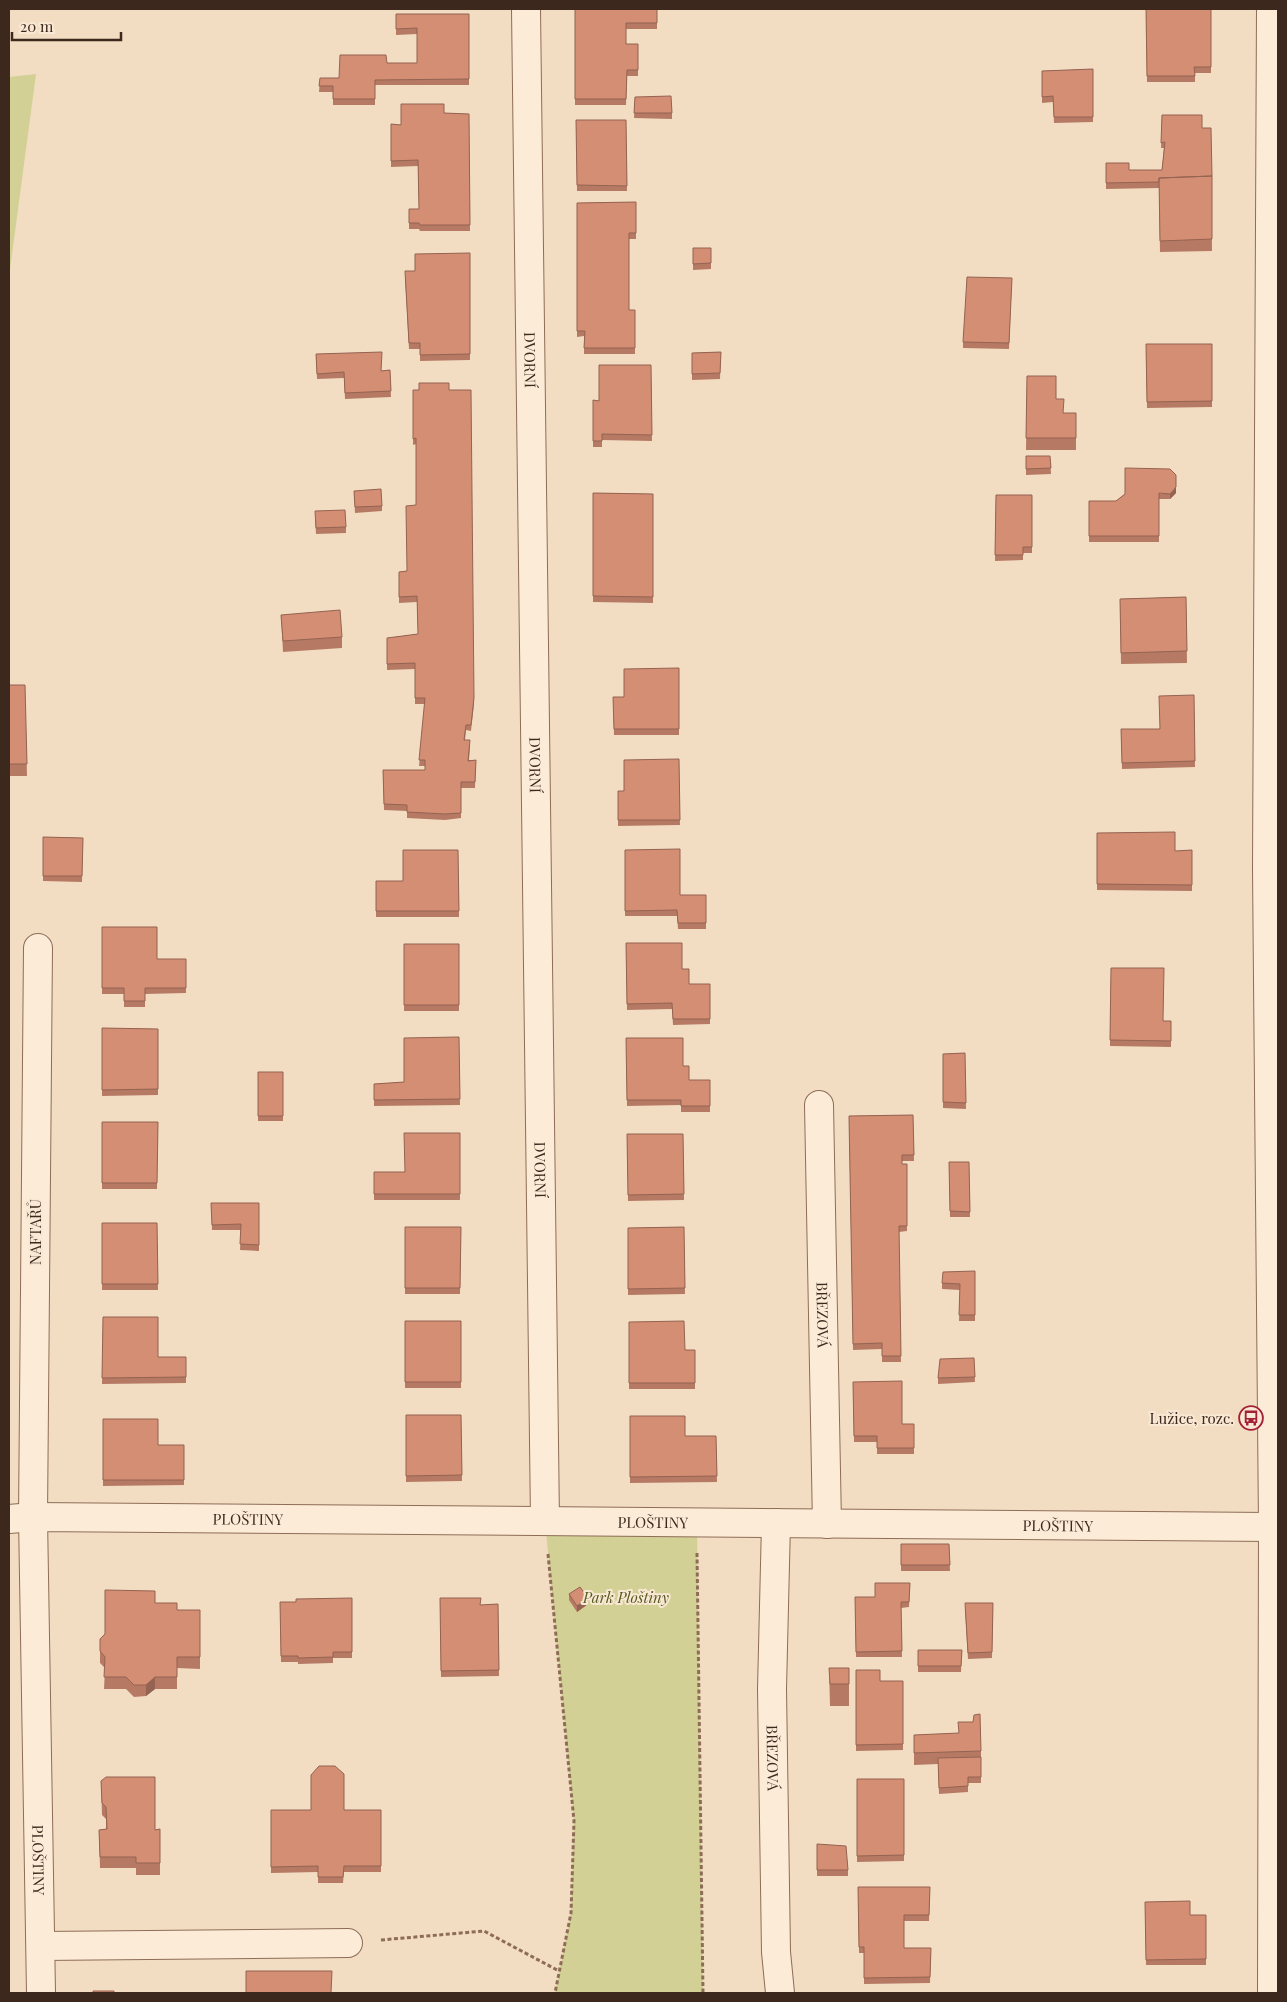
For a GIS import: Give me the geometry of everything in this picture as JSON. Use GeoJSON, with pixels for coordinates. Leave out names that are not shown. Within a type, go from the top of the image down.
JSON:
{"type":"FeatureCollection","features":[{"type":"Feature","properties":{"kind":"street","name":"DVORNÍ"},"geometry":{"type":"LineString","coordinates":[[526,9],[545,1522]]}},
{"type":"Feature","properties":{"kind":"street"},"geometry":{"type":"LineString","coordinates":[[1271,9],[1273,963],[1272,1993]]}},
{"type":"Feature","properties":{"kind":"street","name":"NAFTAŘŮ"},"geometry":{"type":"LineString","coordinates":[[21,1518],[38,948]]}},
{"type":"Feature","properties":{"kind":"street","name":"BŘEZOVÁ"},"geometry":{"type":"LineString","coordinates":[[819,1105],[827,1524]]}},
{"type":"Feature","properties":{"kind":"street","name":"PLOŠTINY"},"geometry":{"type":"LineString","coordinates":[[41,1993],[41,1946],[21,1518],[1273,1527]]}},
{"type":"Feature","properties":{"kind":"street","name":"BŘEZOVÁ"},"geometry":{"type":"LineString","coordinates":[[776,1523],[772,1689],[776,1952],[780,1993]]}},
{"type":"Feature","properties":{"kind":"street"},"geometry":{"type":"LineString","coordinates":[[41,1946],[348,1943]]}},
{"type":"Feature","properties":{"kind":"path"},"geometry":{"type":"LineString","coordinates":[[545,1522],[574,1821],[571,1913],[555,1993]]}},
{"type":"Feature","properties":{"kind":"path"},"geometry":{"type":"LineString","coordinates":[[697,1523],[703,1993]]}},
{"type":"Feature","properties":{"kind":"path"},"geometry":{"type":"LineString","coordinates":[[348,1943],[484,1931],[559,1972]]}},
{"type":"Feature","properties":{"kind":"green space"},"geometry":{"type":"Polygon","coordinates":[[[36,74],[9,277],[9,77],[36,74]]]}},
{"type":"Feature","properties":{"kind":"green space","name":"Park Ploštiny"},"geometry":{"type":"Polygon","coordinates":[[[545,1521],[697,1523],[703,1993],[555,1993],[571,1913],[574,1821],[545,1521]]]}},
{"type":"Feature","properties":{"kind":"building"},"geometry":{"type":"Polygon","coordinates":[[[575,9],[657,9],[657,23],[626,23],[626,44],[638,44],[638,70],[627,70],[626,99],[575,99],[575,9]]]}},
{"type":"Feature","properties":{"kind":"building"},"geometry":{"type":"Polygon","coordinates":[[[1146,9],[1211,9],[1211,67],[1194,67],[1195,76],[1147,76],[1146,9]]]}},
{"type":"Feature","properties":{"kind":"building"},"geometry":{"type":"Polygon","coordinates":[[[396,14],[469,14],[469,79],[375,80],[375,99],[333,99],[333,86],[319,86],[320,78],[339,78],[340,55],[386,55],[387,63],[417,63],[417,28],[396,29],[396,14]]]}},
{"type":"Feature","properties":{"kind":"building"},"geometry":{"type":"Polygon","coordinates":[[[1093,69],[1093,117],[1054,117],[1053,96],[1042,97],[1042,71],[1093,69]]]}},
{"type":"Feature","properties":{"kind":"building"},"geometry":{"type":"Polygon","coordinates":[[[671,96],[672,113],[634,113],[635,97],[671,96]]]}},
{"type":"Feature","properties":{"kind":"building"},"geometry":{"type":"Polygon","coordinates":[[[401,104],[444,104],[444,113],[469,114],[470,225],[420,225],[419,223],[409,223],[409,209],[419,209],[418,160],[391,161],[391,124],[401,125],[401,104]]]}},
{"type":"Feature","properties":{"kind":"building"},"geometry":{"type":"Polygon","coordinates":[[[1162,115],[1202,115],[1202,128],[1211,128],[1212,176],[1159,178],[1159,182],[1106,183],[1106,163],[1129,163],[1129,170],[1162,170],[1165,142],[1161,143],[1162,115]]]}},
{"type":"Feature","properties":{"kind":"building"},"geometry":{"type":"Polygon","coordinates":[[[576,120],[626,120],[627,186],[577,185],[576,120]]]}},
{"type":"Feature","properties":{"kind":"building"},"geometry":{"type":"Polygon","coordinates":[[[1212,176],[1212,239],[1160,241],[1159,178],[1212,176]]]}},
{"type":"Feature","properties":{"kind":"building"},"geometry":{"type":"Polygon","coordinates":[[[636,202],[636,233],[629,233],[629,310],[635,310],[635,348],[584,348],[585,331],[577,331],[577,203],[636,202]]]}},
{"type":"Feature","properties":{"kind":"building"},"geometry":{"type":"Polygon","coordinates":[[[693,248],[711,248],[711,263],[693,264],[693,248]]]}},
{"type":"Feature","properties":{"kind":"building"},"geometry":{"type":"Polygon","coordinates":[[[470,253],[470,354],[420,355],[420,343],[409,343],[405,271],[415,271],[415,254],[470,253]]]}},
{"type":"Feature","properties":{"kind":"building"},"geometry":{"type":"Polygon","coordinates":[[[967,277],[1012,278],[1009,343],[963,342],[967,277]]]}},
{"type":"Feature","properties":{"kind":"building"},"geometry":{"type":"Polygon","coordinates":[[[1146,344],[1212,344],[1212,401],[1147,402],[1146,344]]]}},
{"type":"Feature","properties":{"kind":"building"},"geometry":{"type":"Polygon","coordinates":[[[382,352],[381,371],[390,370],[391,391],[345,393],[344,372],[317,374],[316,354],[382,352]]]}},
{"type":"Feature","properties":{"kind":"building"},"geometry":{"type":"Polygon","coordinates":[[[721,352],[720,373],[692,374],[692,353],[721,352]]]}},
{"type":"Feature","properties":{"kind":"building"},"geometry":{"type":"Polygon","coordinates":[[[599,365],[651,365],[652,435],[602,434],[602,441],[593,441],[593,400],[599,401],[599,365]]]}},
{"type":"Feature","properties":{"kind":"building"},"geometry":{"type":"Polygon","coordinates":[[[1027,376],[1056,376],[1056,399],[1064,399],[1063,413],[1076,413],[1076,438],[1026,438],[1027,376]]]}},
{"type":"Feature","properties":{"kind":"building"},"geometry":{"type":"Polygon","coordinates":[[[419,383],[449,383],[449,390],[471,390],[474,698],[471,725],[466,725],[464,740],[470,740],[468,761],[476,760],[475,782],[461,782],[461,813],[407,812],[407,805],[384,804],[383,770],[425,770],[425,760],[419,760],[425,698],[415,698],[415,663],[387,664],[387,638],[418,634],[417,596],[399,597],[399,572],[407,571],[406,506],[416,505],[416,438],[413,439],[413,390],[419,390],[419,383]]]}},
{"type":"Feature","properties":{"kind":"building"},"geometry":{"type":"Polygon","coordinates":[[[1026,456],[1050,456],[1051,468],[1026,469],[1026,456]]]}},
{"type":"Feature","properties":{"kind":"building"},"geometry":{"type":"Polygon","coordinates":[[[1125,468],[1170,469],[1176,475],[1176,487],[1170,494],[1159,493],[1159,536],[1089,536],[1089,501],[1116,501],[1125,494],[1125,468]]]}},
{"type":"Feature","properties":{"kind":"building"},"geometry":{"type":"Polygon","coordinates":[[[381,489],[382,506],[355,507],[354,491],[381,489]]]}},
{"type":"Feature","properties":{"kind":"building"},"geometry":{"type":"Polygon","coordinates":[[[593,493],[653,494],[653,597],[593,596],[593,493]]]}},
{"type":"Feature","properties":{"kind":"building"},"geometry":{"type":"Polygon","coordinates":[[[996,495],[1032,495],[1032,547],[1023,547],[1023,555],[995,555],[996,495]]]}},
{"type":"Feature","properties":{"kind":"building"},"geometry":{"type":"Polygon","coordinates":[[[345,510],[346,527],[316,528],[315,511],[345,510]]]}},
{"type":"Feature","properties":{"kind":"building"},"geometry":{"type":"Polygon","coordinates":[[[1186,597],[1187,651],[1121,653],[1120,599],[1186,597]]]}},
{"type":"Feature","properties":{"kind":"building"},"geometry":{"type":"Polygon","coordinates":[[[340,610],[342,637],[283,641],[281,615],[340,610]]]}},
{"type":"Feature","properties":{"kind":"building"},"geometry":{"type":"Polygon","coordinates":[[[679,668],[679,729],[614,729],[613,697],[624,697],[624,669],[679,668]]]}},
{"type":"Feature","properties":{"kind":"building"},"geometry":{"type":"Polygon","coordinates":[[[9,685],[25,685],[27,764],[9,764],[9,685]]]}},
{"type":"Feature","properties":{"kind":"building"},"geometry":{"type":"Polygon","coordinates":[[[1194,695],[1195,761],[1122,763],[1121,729],[1160,729],[1159,696],[1194,695]]]}},
{"type":"Feature","properties":{"kind":"building"},"geometry":{"type":"Polygon","coordinates":[[[679,759],[680,820],[618,820],[618,791],[624,791],[624,760],[679,759]]]}},
{"type":"Feature","properties":{"kind":"building"},"geometry":{"type":"Polygon","coordinates":[[[1175,832],[1175,851],[1192,850],[1192,885],[1097,884],[1097,833],[1175,832]]]}},
{"type":"Feature","properties":{"kind":"building"},"geometry":{"type":"Polygon","coordinates":[[[43,837],[83,838],[82,876],[43,876],[43,837]]]}},
{"type":"Feature","properties":{"kind":"building"},"geometry":{"type":"Polygon","coordinates":[[[680,849],[680,895],[706,895],[706,923],[678,923],[677,910],[625,911],[625,850],[680,849]]]}},
{"type":"Feature","properties":{"kind":"building"},"geometry":{"type":"Polygon","coordinates":[[[403,850],[458,850],[459,911],[376,911],[376,881],[403,881],[403,850]]]}},
{"type":"Feature","properties":{"kind":"building"},"geometry":{"type":"Polygon","coordinates":[[[102,927],[157,927],[157,959],[186,959],[186,988],[145,988],[145,1001],[124,1001],[124,988],[102,988],[102,927]]]}},
{"type":"Feature","properties":{"kind":"building"},"geometry":{"type":"Polygon","coordinates":[[[626,943],[682,943],[682,969],[689,969],[689,984],[710,984],[710,1019],[673,1019],[672,1003],[627,1004],[626,943]]]}},
{"type":"Feature","properties":{"kind":"building"},"geometry":{"type":"Polygon","coordinates":[[[404,944],[459,944],[459,1005],[404,1005],[404,944]]]}},
{"type":"Feature","properties":{"kind":"building"},"geometry":{"type":"Polygon","coordinates":[[[1111,968],[1164,968],[1163,1021],[1171,1021],[1171,1041],[1110,1040],[1111,968]]]}},
{"type":"Feature","properties":{"kind":"building"},"geometry":{"type":"Polygon","coordinates":[[[102,1028],[158,1029],[158,1089],[102,1090],[102,1028]]]}},
{"type":"Feature","properties":{"kind":"building"},"geometry":{"type":"Polygon","coordinates":[[[459,1037],[460,1099],[374,1100],[374,1084],[404,1082],[404,1038],[459,1037]]]}},
{"type":"Feature","properties":{"kind":"building"},"geometry":{"type":"Polygon","coordinates":[[[626,1038],[683,1038],[683,1066],[689,1066],[689,1080],[710,1080],[710,1106],[681,1106],[681,1100],[627,1100],[626,1038]]]}},
{"type":"Feature","properties":{"kind":"building"},"geometry":{"type":"Polygon","coordinates":[[[965,1053],[966,1103],[943,1102],[943,1054],[965,1053]]]}},
{"type":"Feature","properties":{"kind":"building"},"geometry":{"type":"Polygon","coordinates":[[[258,1072],[283,1072],[283,1116],[258,1116],[258,1072]]]}},
{"type":"Feature","properties":{"kind":"building"},"geometry":{"type":"Polygon","coordinates":[[[913,1115],[914,1155],[902,1155],[902,1164],[907,1164],[907,1226],[899,1226],[901,1356],[882,1356],[882,1343],[853,1344],[849,1116],[913,1115]]]}},
{"type":"Feature","properties":{"kind":"building"},"geometry":{"type":"Polygon","coordinates":[[[102,1122],[158,1122],[157,1183],[102,1183],[102,1122]]]}},
{"type":"Feature","properties":{"kind":"building"},"geometry":{"type":"Polygon","coordinates":[[[404,1133],[460,1133],[460,1194],[374,1194],[374,1172],[405,1172],[404,1133]]]}},
{"type":"Feature","properties":{"kind":"building"},"geometry":{"type":"Polygon","coordinates":[[[627,1134],[683,1134],[684,1194],[628,1195],[627,1134]]]}},
{"type":"Feature","properties":{"kind":"building"},"geometry":{"type":"Polygon","coordinates":[[[949,1162],[969,1162],[970,1212],[950,1211],[949,1162]]]}},
{"type":"Feature","properties":{"kind":"building"},"geometry":{"type":"Polygon","coordinates":[[[211,1203],[259,1203],[259,1245],[240,1244],[241,1224],[212,1225],[211,1203]]]}},
{"type":"Feature","properties":{"kind":"building"},"geometry":{"type":"Polygon","coordinates":[[[102,1223],[157,1223],[158,1284],[102,1284],[102,1223]]]}},
{"type":"Feature","properties":{"kind":"building"},"geometry":{"type":"Polygon","coordinates":[[[405,1227],[461,1227],[460,1288],[405,1288],[405,1227]]]}},
{"type":"Feature","properties":{"kind":"building"},"geometry":{"type":"Polygon","coordinates":[[[684,1227],[685,1288],[628,1289],[628,1228],[684,1227]]]}},
{"type":"Feature","properties":{"kind":"building"},"geometry":{"type":"Polygon","coordinates":[[[975,1271],[975,1315],[959,1315],[960,1284],[942,1283],[943,1272],[975,1271]]]}},
{"type":"Feature","properties":{"kind":"building"},"geometry":{"type":"Polygon","coordinates":[[[103,1317],[158,1317],[158,1357],[186,1357],[186,1377],[102,1378],[103,1317]]]}},
{"type":"Feature","properties":{"kind":"building"},"geometry":{"type":"Polygon","coordinates":[[[405,1321],[461,1321],[461,1382],[405,1382],[405,1321]]]}},
{"type":"Feature","properties":{"kind":"building"},"geometry":{"type":"Polygon","coordinates":[[[684,1321],[685,1350],[695,1350],[695,1383],[629,1383],[629,1322],[684,1321]]]}},
{"type":"Feature","properties":{"kind":"building"},"geometry":{"type":"Polygon","coordinates":[[[974,1358],[975,1377],[938,1378],[940,1359],[974,1358]]]}},
{"type":"Feature","properties":{"kind":"building"},"geometry":{"type":"Polygon","coordinates":[[[902,1381],[902,1424],[914,1424],[914,1448],[877,1448],[877,1436],[854,1436],[853,1382],[902,1381]]]}},
{"type":"Feature","properties":{"kind":"building"},"geometry":{"type":"Polygon","coordinates":[[[406,1415],[461,1415],[462,1475],[406,1476],[406,1415]]]}},
{"type":"Feature","properties":{"kind":"building"},"geometry":{"type":"Polygon","coordinates":[[[630,1416],[685,1416],[685,1436],[716,1436],[717,1476],[630,1477],[630,1416]]]}},
{"type":"Feature","properties":{"kind":"building"},"geometry":{"type":"Polygon","coordinates":[[[103,1419],[158,1419],[158,1445],[184,1445],[184,1480],[103,1480],[103,1419]]]}},
{"type":"Feature","properties":{"kind":"building"},"geometry":{"type":"Polygon","coordinates":[[[901,1544],[949,1544],[950,1565],[901,1565],[901,1544]]]}},
{"type":"Feature","properties":{"kind":"building"},"geometry":{"type":"Polygon","coordinates":[[[875,1583],[910,1583],[909,1602],[901,1602],[902,1651],[856,1652],[855,1597],[875,1597],[875,1583]]]}},
{"type":"Feature","properties":{"kind":"building"},"geometry":{"type":"Polygon","coordinates":[[[580,1587],[588,1598],[577,1606],[569,1594],[580,1587]]]}},
{"type":"Feature","properties":{"kind":"building"},"geometry":{"type":"Polygon","coordinates":[[[105,1590],[155,1591],[155,1603],[177,1603],[177,1610],[200,1610],[200,1657],[177,1657],[177,1677],[155,1677],[146,1685],[134,1685],[126,1677],[104,1677],[105,1657],[100,1651],[100,1639],[105,1634],[105,1590]]]}},
{"type":"Feature","properties":{"kind":"building"},"geometry":{"type":"Polygon","coordinates":[[[352,1598],[352,1652],[333,1652],[333,1657],[298,1658],[298,1656],[281,1656],[280,1602],[296,1602],[296,1599],[352,1598]]]}},
{"type":"Feature","properties":{"kind":"building"},"geometry":{"type":"Polygon","coordinates":[[[440,1598],[481,1598],[480,1605],[498,1604],[499,1670],[441,1671],[440,1598]]]}},
{"type":"Feature","properties":{"kind":"building"},"geometry":{"type":"Polygon","coordinates":[[[965,1603],[993,1603],[992,1652],[968,1653],[965,1603]]]}},
{"type":"Feature","properties":{"kind":"building"},"geometry":{"type":"Polygon","coordinates":[[[918,1650],[962,1650],[961,1666],[918,1666],[918,1650]]]}},
{"type":"Feature","properties":{"kind":"building"},"geometry":{"type":"Polygon","coordinates":[[[829,1668],[849,1668],[849,1684],[830,1684],[829,1668]]]}},
{"type":"Feature","properties":{"kind":"building"},"geometry":{"type":"Polygon","coordinates":[[[856,1670],[880,1670],[880,1681],[903,1681],[903,1744],[856,1745],[856,1670]]]}},
{"type":"Feature","properties":{"kind":"building"},"geometry":{"type":"Polygon","coordinates":[[[980,1714],[981,1751],[914,1753],[914,1735],[959,1733],[958,1722],[973,1722],[974,1715],[980,1714]]]}},
{"type":"Feature","properties":{"kind":"building"},"geometry":{"type":"Polygon","coordinates":[[[981,1757],[981,1777],[968,1777],[968,1786],[939,1788],[938,1758],[981,1757]]]}},
{"type":"Feature","properties":{"kind":"building"},"geometry":{"type":"Polygon","coordinates":[[[319,1766],[335,1766],[344,1774],[344,1810],[381,1810],[381,1866],[344,1866],[343,1877],[318,1877],[318,1866],[271,1867],[271,1810],[311,1810],[311,1775],[319,1766]]]}},
{"type":"Feature","properties":{"kind":"building"},"geometry":{"type":"Polygon","coordinates":[[[106,1777],[155,1777],[155,1830],[160,1829],[160,1863],[136,1863],[136,1857],[100,1857],[99,1830],[107,1829],[106,1807],[102,1803],[101,1781],[106,1777]]]}},
{"type":"Feature","properties":{"kind":"building"},"geometry":{"type":"Polygon","coordinates":[[[857,1779],[904,1779],[904,1855],[857,1856],[857,1779]]]}},
{"type":"Feature","properties":{"kind":"building"},"geometry":{"type":"Polygon","coordinates":[[[817,1844],[846,1846],[848,1870],[817,1870],[817,1844]]]}},
{"type":"Feature","properties":{"kind":"building"},"geometry":{"type":"Polygon","coordinates":[[[858,1887],[930,1887],[929,1915],[904,1915],[904,1948],[931,1948],[930,1977],[864,1978],[864,1947],[859,1947],[858,1887]]]}},
{"type":"Feature","properties":{"kind":"building"},"geometry":{"type":"Polygon","coordinates":[[[1190,1901],[1190,1915],[1206,1915],[1206,1959],[1146,1960],[1145,1902],[1190,1901]]]}},
{"type":"Feature","properties":{"kind":"building"},"geometry":{"type":"Polygon","coordinates":[[[246,1971],[332,1971],[331,1993],[246,1993],[246,1971]]]}},
{"type":"Feature","properties":{"kind":"building"},"geometry":{"type":"Polygon","coordinates":[[[93,1991],[114,1991],[114,1993],[93,1993],[93,1991]]]}},
{"type":"Feature","properties":{"kind":"place","name":"Lužice, rozc."},"geometry":{"type":"Point","coordinates":[1251,1418]}}]}
